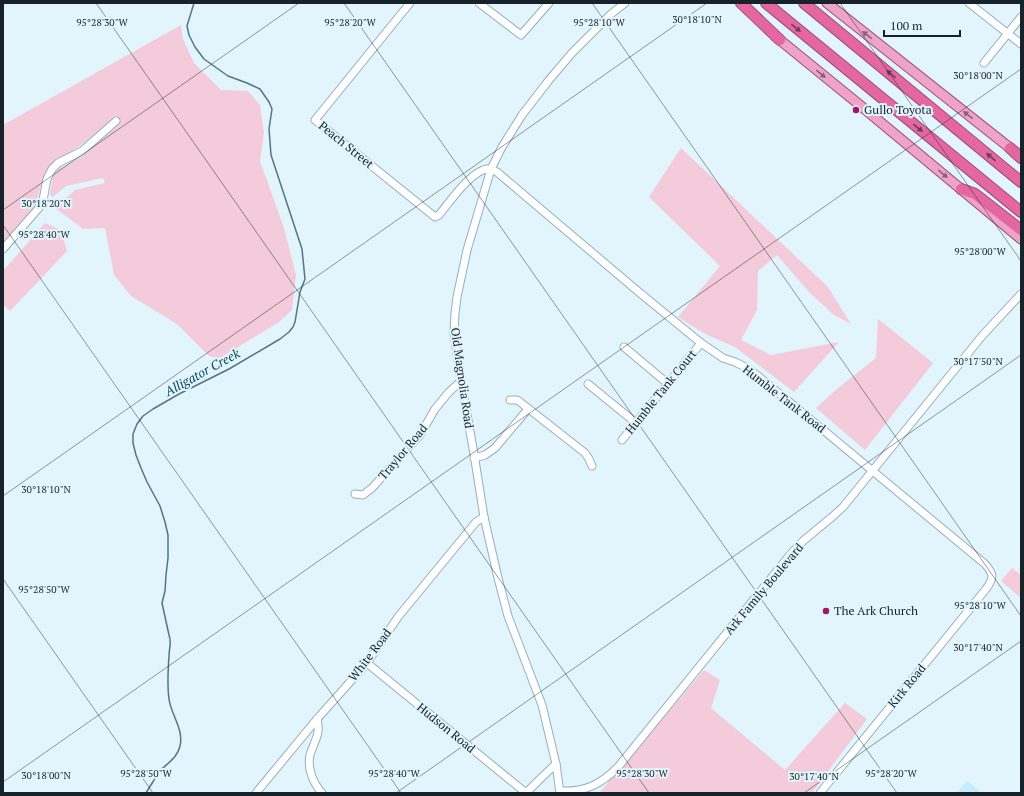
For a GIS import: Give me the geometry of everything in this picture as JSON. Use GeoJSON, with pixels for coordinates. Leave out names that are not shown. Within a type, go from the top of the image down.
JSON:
{"type":"FeatureCollection","features":[{"type":"Feature","properties":{"kind":"highway"},"geometry":{"type":"LineString","coordinates":[[741,3],[780,40]]}},
{"type":"Feature","properties":{"kind":"highway"},"geometry":{"type":"LineString","coordinates":[[766,3],[1021,212]]}},
{"type":"Feature","properties":{"kind":"highway"},"geometry":{"type":"LineString","coordinates":[[804,3],[1021,182]]}},
{"type":"Feature","properties":{"kind":"highway"},"geometry":{"type":"LineString","coordinates":[[1010,148],[1021,157]]}},
{"type":"Feature","properties":{"kind":"highway"},"geometry":{"type":"LineString","coordinates":[[961,189],[975,194],[1021,230]]}},
{"type":"Feature","properties":{"kind":"main road"},"geometry":{"type":"LineString","coordinates":[[736,3],[1021,239]]}},
{"type":"Feature","properties":{"kind":"main road"},"geometry":{"type":"LineString","coordinates":[[827,3],[1010,148]]}},
{"type":"Feature","properties":{"kind":"street","name":"Peach Street"},"geometry":{"type":"LineString","coordinates":[[410,3],[315,120],[435,217],[439,215],[467,181],[483,170],[491,169]]}},
{"type":"Feature","properties":{"kind":"street"},"geometry":{"type":"LineString","coordinates":[[479,3],[521,35],[549,3]]}},
{"type":"Feature","properties":{"kind":"street","name":"Old Magnolia Road"},"geometry":{"type":"LineString","coordinates":[[560,792],[556,764],[542,705],[508,616],[484,517],[454,333],[455,313],[467,250],[491,169],[502,147],[522,115],[572,53],[611,14],[625,3]]}},
{"type":"Feature","properties":{"kind":"street"},"geometry":{"type":"LineString","coordinates":[[969,3],[1021,44]]}},
{"type":"Feature","properties":{"kind":"street"},"geometry":{"type":"LineString","coordinates":[[984,62],[1021,17]]}},
{"type":"Feature","properties":{"kind":"street"},"geometry":{"type":"LineString","coordinates":[[3,249],[43,200],[47,179],[52,169],[58,163],[82,151],[116,121]]}},
{"type":"Feature","properties":{"kind":"street","name":"Humble Tank Road"},"geometry":{"type":"LineString","coordinates":[[491,169],[497,172],[701,343],[723,358],[740,364],[758,376],[990,568],[992,578]]}},
{"type":"Feature","properties":{"kind":"street","name":"Ark Family Boulevard"},"geometry":{"type":"LineString","coordinates":[[560,792],[590,788],[598,784],[612,773],[789,556],[843,507],[982,336],[1021,294]]}},
{"type":"Feature","properties":{"kind":"street","name":"Humble Tank Court"},"geometry":{"type":"LineString","coordinates":[[622,440],[701,343]]}},
{"type":"Feature","properties":{"kind":"street"},"geometry":{"type":"LineString","coordinates":[[624,347],[667,383]]}},
{"type":"Feature","properties":{"kind":"street","name":"Traylor Road"},"geometry":{"type":"LineString","coordinates":[[355,494],[362,495],[372,488],[420,435],[435,409],[449,392],[461,381]]}},
{"type":"Feature","properties":{"kind":"street"},"geometry":{"type":"LineString","coordinates":[[588,384],[636,423]]}},
{"type":"Feature","properties":{"kind":"street"},"geometry":{"type":"LineString","coordinates":[[510,400],[517,400],[585,453],[592,466]]}},
{"type":"Feature","properties":{"kind":"street"},"geometry":{"type":"LineString","coordinates":[[474,458],[485,455],[495,448],[528,409]]}},
{"type":"Feature","properties":{"kind":"street","name":"White Road"},"geometry":{"type":"LineString","coordinates":[[256,793],[317,719],[367,662],[398,617],[476,522],[484,517]]}},
{"type":"Feature","properties":{"kind":"street","name":"Kirk Road"},"geometry":{"type":"LineString","coordinates":[[820,793],[986,589],[992,578]]}},
{"type":"Feature","properties":{"kind":"street","name":"Hudson Road"},"geometry":{"type":"LineString","coordinates":[[367,662],[526,793]]}},
{"type":"Feature","properties":{"kind":"street"},"geometry":{"type":"LineString","coordinates":[[317,719],[319,730],[309,762],[312,777],[322,793]]}},
{"type":"Feature","properties":{"kind":"street"},"geometry":{"type":"LineString","coordinates":[[526,793],[556,764]]}},
{"type":"Feature","properties":{"kind":"shaded area"},"geometry":{"type":"Polygon","coordinates":[[[181,25],[183,39],[194,63],[221,90],[248,91],[260,105],[264,133],[260,161],[284,228],[296,275],[292,310],[279,322],[220,358],[209,356],[177,324],[131,296],[114,275],[105,228],[83,229],[55,208],[75,190],[105,183],[103,178],[66,186],[53,197],[50,195],[53,175],[60,168],[82,157],[120,123],[116,116],[88,140],[55,163],[45,174],[33,211],[3,243],[3,125],[181,25]]]}},
{"type":"Feature","properties":{"kind":"shaded area"},"geometry":{"type":"Polygon","coordinates":[[[681,148],[828,287],[851,324],[834,315],[810,293],[777,255],[758,271],[757,310],[741,340],[771,355],[839,342],[794,392],[735,347],[705,334],[678,317],[720,266],[649,197],[681,148]]]}},
{"type":"Feature","properties":{"kind":"shaded area"},"geometry":{"type":"Polygon","coordinates":[[[45,223],[61,230],[67,251],[10,311],[3,304],[3,271],[45,223]]]}},
{"type":"Feature","properties":{"kind":"shaded area"},"geometry":{"type":"Polygon","coordinates":[[[878,319],[933,363],[865,450],[816,408],[876,358],[878,319]]]}},
{"type":"Feature","properties":{"kind":"shaded area"},"geometry":{"type":"Polygon","coordinates":[[[1012,568],[1021,575],[1021,598],[1001,581],[1012,568]]]}},
{"type":"Feature","properties":{"kind":"shaded area"},"geometry":{"type":"Polygon","coordinates":[[[704,670],[720,680],[711,708],[785,770],[845,703],[867,719],[812,793],[596,793],[600,792],[704,670]]]}},
{"type":"Feature","properties":{"kind":"shaded area"},"geometry":{"type":"Polygon","coordinates":[[[967,781],[982,793],[957,793],[967,781]]]}},
{"type":"Feature","properties":{"kind":"waterway","name":"Alligator Creek"},"geometry":{"type":"LineString","coordinates":[[146,793],[159,772],[177,754],[181,740],[179,728],[169,699],[168,678],[170,641],[162,603],[165,591],[168,558],[168,535],[160,506],[147,482],[136,455],[133,443],[133,434],[137,424],[143,416],[153,409],[229,369],[280,339],[289,332],[295,322],[300,292],[305,279],[302,249],[271,155],[269,129],[272,109],[260,89],[228,76],[204,59],[195,47],[189,35],[187,26],[194,3]]}},
{"type":"Feature","properties":{"kind":"place","name":"Gullo Toyota"},"geometry":{"type":"Point","coordinates":[856,110]}},
{"type":"Feature","properties":{"kind":"place","name":"The Ark Church"},"geometry":{"type":"Point","coordinates":[826,611]}}]}
